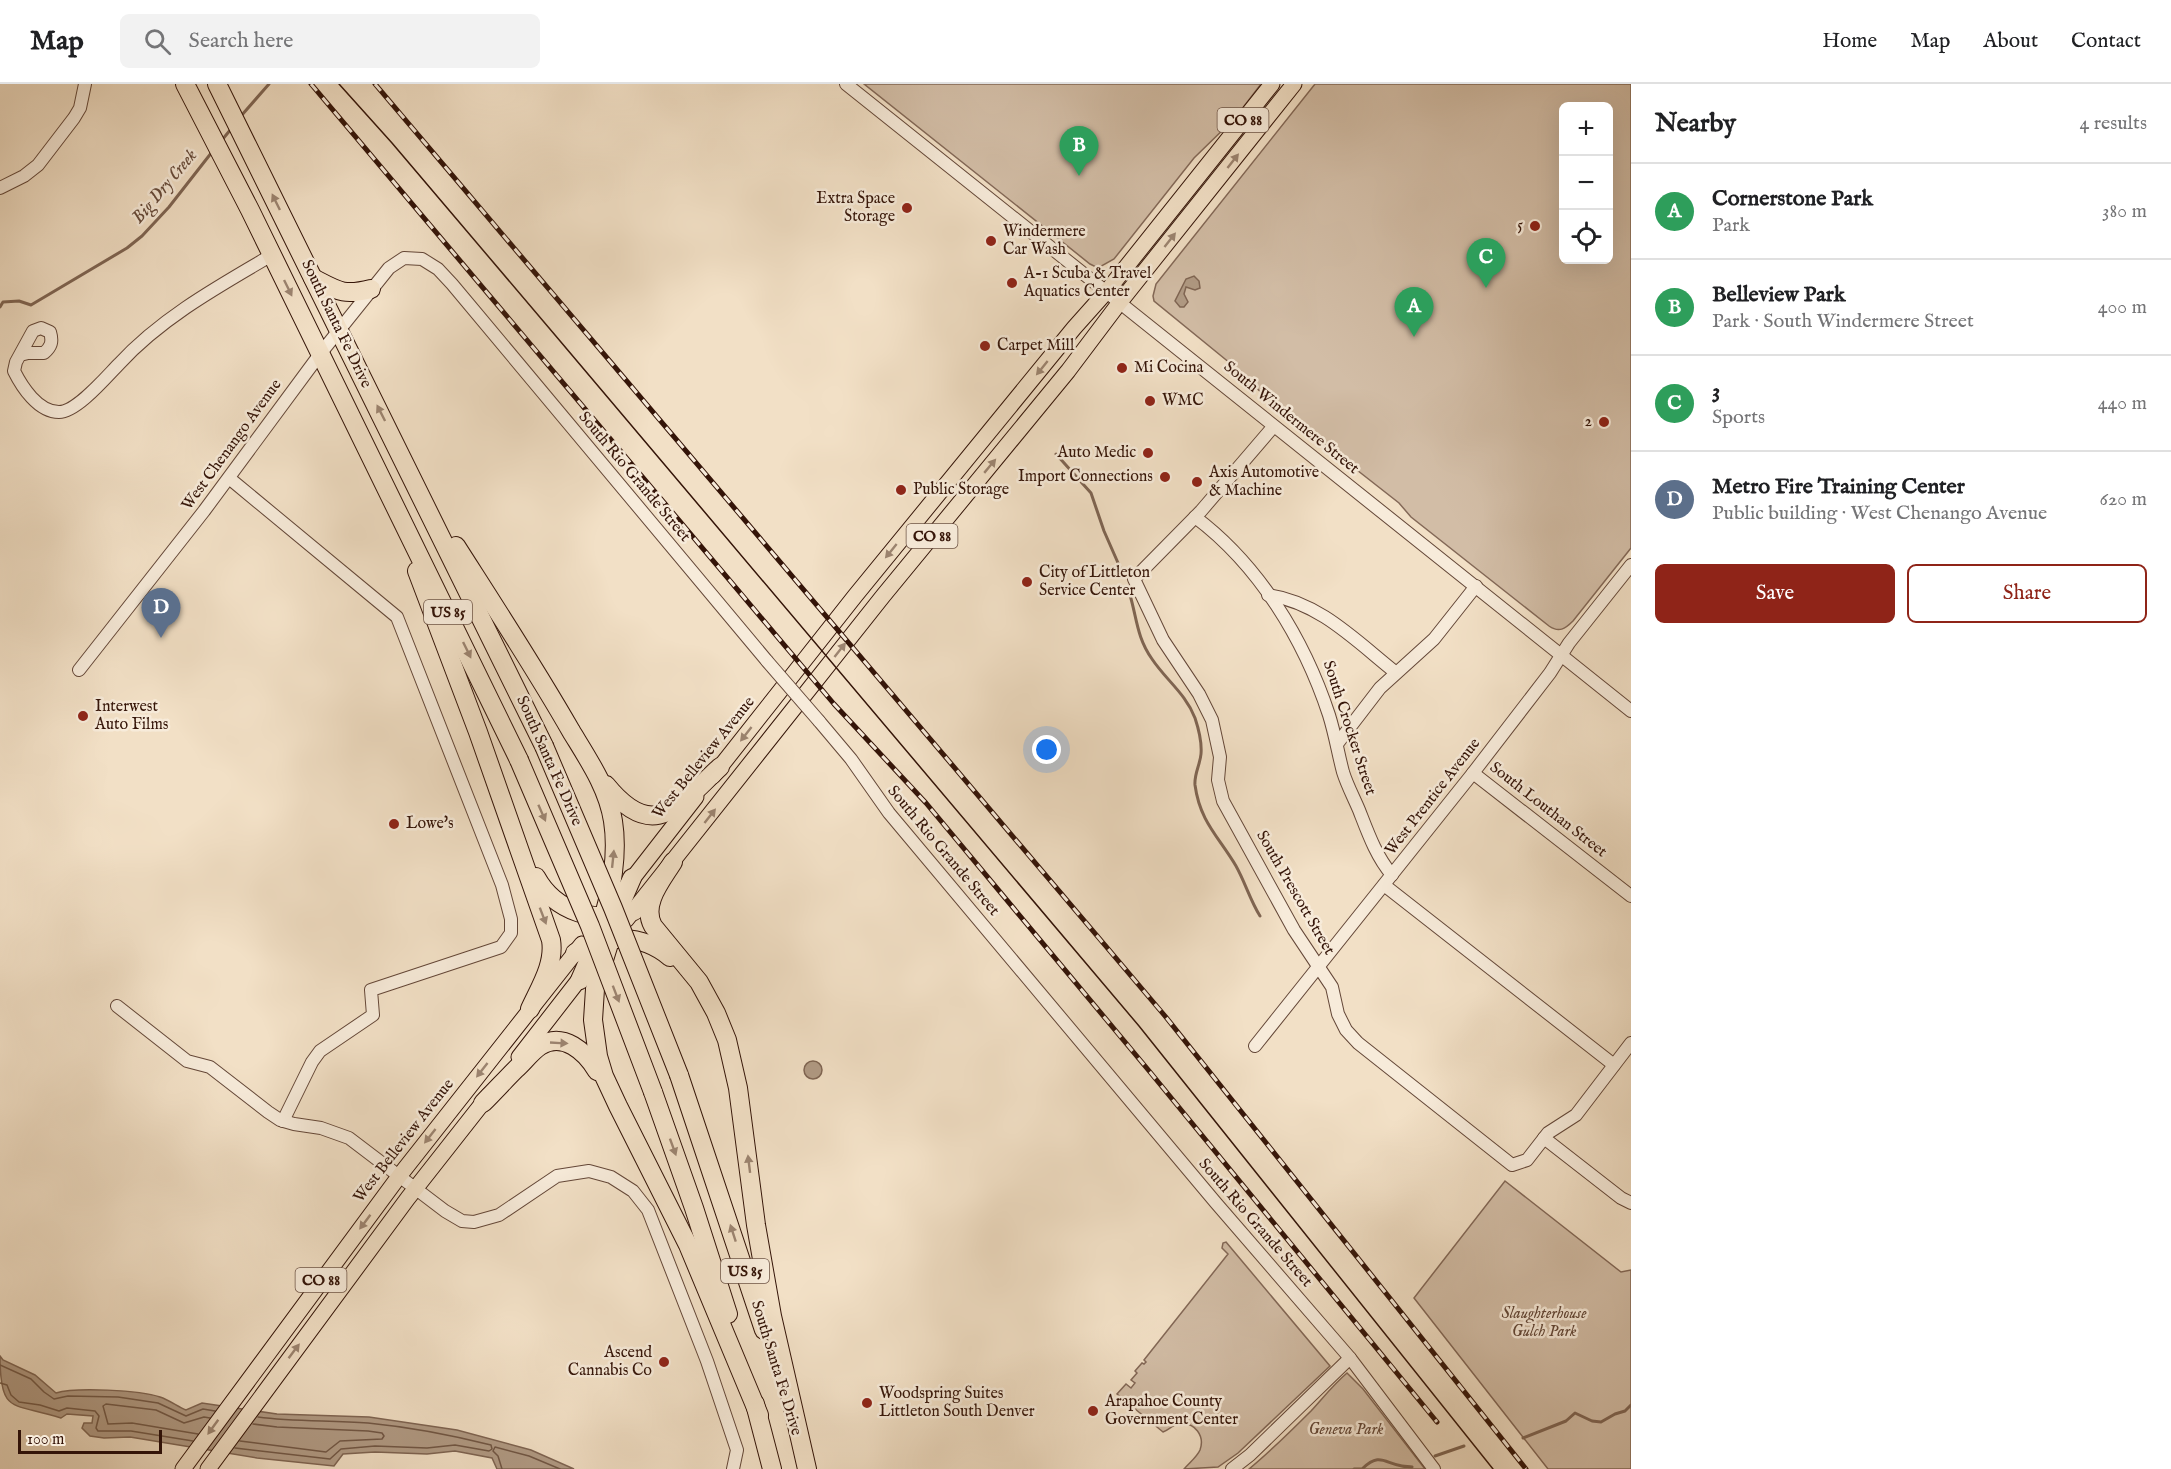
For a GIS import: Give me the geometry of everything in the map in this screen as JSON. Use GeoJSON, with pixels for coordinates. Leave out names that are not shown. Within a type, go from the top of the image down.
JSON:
{"type":"FeatureCollection","features":[{"type":"Feature","properties":{"kind":"highway","name":"South Santa Fe Drive"},"geometry":{"type":"LineString","coordinates":[[185,84],[321,354],[374,467],[439,592],[519,760],[590,927],[653,1092],[705,1239],[759,1415],[772,1469]]}},
{"type":"Feature","properties":{"kind":"highway","name":"South Santa Fe Drive"},"geometry":{"type":"LineString","coordinates":[[221,91],[509,672],[544,746],[613,908],[679,1075],[755,1301],[807,1469]]}},
{"type":"Feature","properties":{"kind":"highway"},"geometry":{"type":"LineString","coordinates":[[313,278],[338,291],[352,294],[371,289]]}},
{"type":"Feature","properties":{"kind":"highway"},"geometry":{"type":"LineString","coordinates":[[407,465],[554,701],[593,770],[609,804],[615,840],[618,914]]}},
{"type":"Feature","properties":{"kind":"highway"},"geometry":{"type":"LineString","coordinates":[[374,467],[422,583],[548,927],[552,946],[550,963],[530,1009]]}},
{"type":"Feature","properties":{"kind":"highway"},"geometry":{"type":"LineString","coordinates":[[593,770],[625,806],[636,813],[651,816],[673,810],[720,767]]}},
{"type":"Feature","properties":{"kind":"highway"},"geometry":{"type":"LineString","coordinates":[[518,840],[542,887],[553,899],[580,914],[618,914]]}},
{"type":"Feature","properties":{"kind":"highway"},"geometry":{"type":"LineString","coordinates":[[673,862],[651,899],[648,909],[649,918],[657,931],[692,972],[707,996],[723,1026],[733,1060],[756,1225],[772,1316],[807,1469]]}},
{"type":"Feature","properties":{"kind":"highway"},"geometry":{"type":"LineString","coordinates":[[580,980],[618,914],[632,878]]}},
{"type":"Feature","properties":{"kind":"highway"},"geometry":{"type":"LineString","coordinates":[[574,953],[603,941],[628,939],[643,941],[657,947],[672,958],[695,985],[714,1013],[733,1060]]}},
{"type":"Feature","properties":{"kind":"highway"},"geometry":{"type":"LineString","coordinates":[[603,941],[602,962],[595,989],[593,1020],[598,1056],[604,1076],[688,1245],[759,1415]]}},
{"type":"Feature","properties":{"kind":"highway"},"geometry":{"type":"LineString","coordinates":[[483,1103],[535,1050],[556,1041],[571,1044],[586,1055],[618,1106]]}},
{"type":"Feature","properties":{"kind":"main road","name":"West Belleview Avenue"},"geometry":{"type":"LineString","coordinates":[[632,878],[883,561],[1107,291],[1272,84]]}},
{"type":"Feature","properties":{"kind":"main road","name":"West Belleview Avenue"},"geometry":{"type":"LineString","coordinates":[[183,1468],[400,1175],[574,953],[673,862],[883,596],[1068,371],[1120,302],[1294,84]]}},
{"type":"Feature","properties":{"kind":"main road","name":"West Belleview Avenue"},"geometry":{"type":"LineString","coordinates":[[603,941],[618,914]]}},
{"type":"Feature","properties":{"kind":"main road","name":"CO 88"},"geometry":{"type":"LineString","coordinates":[[208,1469],[416,1188],[580,980]]}},
{"type":"Feature","properties":{"kind":"street"},"geometry":{"type":"LineString","coordinates":[[0,188],[24,176],[38,165],[80,108],[85,84]]}},
{"type":"Feature","properties":{"kind":"street","name":"South Windermere Street"},"geometry":{"type":"LineString","coordinates":[[846,84],[1631,711]]}},
{"type":"Feature","properties":{"kind":"street"},"geometry":{"type":"LineString","coordinates":[[20,355],[14,370],[19,382],[37,402],[49,410],[61,412],[74,406],[146,339],[174,317],[272,255]]}},
{"type":"Feature","properties":{"kind":"street","name":"West Chenango Avenue"},"geometry":{"type":"LineString","coordinates":[[79,670],[229,478],[371,289],[389,268],[404,258],[422,259]]}},
{"type":"Feature","properties":{"kind":"street","name":"South Rio Grande Street"},"geometry":{"type":"LineString","coordinates":[[422,259],[438,269],[452,284],[851,759],[889,813],[1216,1203],[1350,1358],[1434,1469]]}},
{"type":"Feature","properties":{"kind":"street"},"geometry":{"type":"LineString","coordinates":[[1195,517],[1274,427]]}},
{"type":"Feature","properties":{"kind":"street"},"geometry":{"type":"LineString","coordinates":[[229,478],[397,617],[502,885],[510,919],[511,933],[501,946],[371,990],[373,1015],[320,1051],[312,1062],[283,1121]]}},
{"type":"Feature","properties":{"kind":"street","name":"South Prescott Street"},"geometry":{"type":"LineString","coordinates":[[1195,517],[1134,579],[1163,640],[1199,694],[1212,720],[1220,757],[1218,780],[1223,801],[1294,930],[1319,967],[1324,979],[1332,987],[1338,1014],[1346,1030],[1358,1044],[1512,1165],[1527,1160],[1544,1138]]}},
{"type":"Feature","properties":{"kind":"street","name":"South Crocker Street"},"geometry":{"type":"LineString","coordinates":[[1195,517],[1233,550],[1268,595],[1304,651],[1313,669],[1344,774],[1388,880],[1614,1065]]}},
{"type":"Feature","properties":{"kind":"street","name":"West Prentice Avenue"},"geometry":{"type":"LineString","coordinates":[[1255,1046],[1473,773],[1550,674],[1569,643],[1631,565]]}},
{"type":"Feature","properties":{"kind":"street"},"geometry":{"type":"LineString","coordinates":[[1337,744],[1380,688],[1434,639],[1476,586]]}},
{"type":"Feature","properties":{"kind":"street"},"geometry":{"type":"LineString","coordinates":[[1268,595],[1283,597],[1312,608],[1395,672]]}},
{"type":"Feature","properties":{"kind":"street","name":"South Louthan Street"},"geometry":{"type":"LineString","coordinates":[[1473,773],[1631,896]]}},
{"type":"Feature","properties":{"kind":"street"},"geometry":{"type":"LineString","coordinates":[[117,1006],[187,1061],[210,1067],[268,1113],[283,1121],[328,1130],[349,1138],[462,1221],[474,1222],[499,1215],[557,1176],[589,1171],[611,1177],[633,1191],[648,1210],[707,1361],[737,1450],[733,1469]]}},
{"type":"Feature","properties":{"kind":"street"},"geometry":{"type":"LineString","coordinates":[[1631,1043],[1576,1115],[1544,1138],[1621,1198],[1631,1203]]}},
{"type":"Feature","properties":{"kind":"street"},"geometry":{"type":"LineString","coordinates":[[1232,1469],[1250,1455],[1350,1358]]}},
{"type":"Feature","properties":{"kind":"green space"},"geometry":{"type":"Polygon","coordinates":[[[864,84],[1261,84],[1235,118],[1194,158],[1114,259],[1098,268],[1090,264],[864,84]]]}},
{"type":"Feature","properties":{"kind":"green space"},"geometry":{"type":"Polygon","coordinates":[[[1315,84],[1631,84],[1631,548],[1573,621],[1562,629],[1549,626],[1411,517],[1399,503],[1274,405],[1236,368],[1154,301],[1156,284],[1315,84]]]}},
{"type":"Feature","properties":{"kind":"green space","name":"Slaughterhouse Gulch Park"},"geometry":{"type":"Polygon","coordinates":[[[1505,1181],[1621,1272],[1631,1270],[1631,1469],[1548,1469],[1414,1298],[1505,1181]]]}},
{"type":"Feature","properties":{"kind":"green space"},"geometry":{"type":"Polygon","coordinates":[[[1226,1242],[1330,1366],[1238,1453],[1218,1467],[1184,1469],[1200,1450],[1201,1440],[1198,1431],[1190,1425],[1180,1424],[1163,1432],[1117,1394],[1126,1384],[1131,1388],[1135,1383],[1131,1380],[1137,1373],[1135,1371],[1146,1362],[1144,1360],[1228,1254],[1222,1248],[1223,1243],[1226,1242]]]}},
{"type":"Feature","properties":{"kind":"green space","name":"Geneva Park"},"geometry":{"type":"Polygon","coordinates":[[[1347,1373],[1363,1389],[1425,1469],[1249,1469],[1311,1411],[1347,1373]]]}},
{"type":"Feature","properties":{"kind":"water"},"geometry":{"type":"Polygon","coordinates":[[[1194,276],[1199,281],[1200,288],[1195,290],[1186,287],[1184,294],[1188,302],[1184,307],[1180,307],[1175,301],[1186,279],[1194,276]]]}},
{"type":"Feature","properties":{"kind":"water"},"geometry":{"type":"Polygon","coordinates":[[[813,1061],[819,1064],[822,1070],[819,1076],[813,1079],[807,1076],[804,1070],[807,1064],[813,1061]]]}},
{"type":"Feature","properties":{"kind":"water"},"geometry":{"type":"Polygon","coordinates":[[[0,1356],[3,1360],[35,1375],[56,1393],[77,1390],[123,1391],[160,1397],[186,1410],[202,1403],[277,1414],[369,1417],[457,1430],[531,1450],[574,1469],[497,1469],[492,1458],[455,1451],[427,1454],[375,1452],[343,1454],[334,1466],[257,1458],[130,1437],[90,1436],[82,1428],[84,1423],[92,1423],[93,1416],[67,1414],[61,1418],[12,1404],[3,1389],[0,1356]]]}},
{"type":"Feature","properties":{"kind":"waterway","name":"Big Dry Creek"},"geometry":{"type":"LineString","coordinates":[[241,116],[269,84]]}},
{"type":"Feature","properties":{"kind":"waterway","name":"Big Dry Creek"},"geometry":{"type":"LineString","coordinates":[[222,140],[231,129]]}},
{"type":"Feature","properties":{"kind":"waterway","name":"Big Dry Creek"},"geometry":{"type":"LineString","coordinates":[[0,307],[3,302],[19,301],[31,305],[127,248],[142,236],[169,207],[212,152]]}},
{"type":"Feature","properties":{"kind":"waterway"},"geometry":{"type":"LineString","coordinates":[[1056,454],[1091,493],[1122,572]]}},
{"type":"Feature","properties":{"kind":"waterway"},"geometry":{"type":"LineString","coordinates":[[1130,595],[1140,636],[1147,651],[1157,667],[1181,694],[1195,718],[1201,750],[1195,785],[1201,809],[1236,866],[1260,916]]}},
{"type":"Feature","properties":{"kind":"waterway"},"geometry":{"type":"LineString","coordinates":[[1523,1438],[1566,1421],[1575,1413],[1592,1421],[1601,1422],[1625,1411],[1631,1405]]}},
{"type":"Feature","properties":{"kind":"waterway"},"geometry":{"type":"LineString","coordinates":[[1435,1456],[1464,1446]]}},
{"type":"Feature","properties":{"kind":"waterway"},"geometry":{"type":"LineString","coordinates":[[1354,1469],[1362,1469],[1378,1460],[1412,1467]]}},
{"type":"Feature","properties":{"kind":"tram line"},"geometry":{"type":"LineString","coordinates":[[339,84],[392,143],[1139,1026],[1493,1469]]}},
{"type":"Feature","properties":{"kind":"railway"},"geometry":{"type":"LineString","coordinates":[[311,84],[834,704],[926,803],[1437,1422]]}},
{"type":"Feature","properties":{"kind":"railway"},"geometry":{"type":"LineString","coordinates":[[375,84],[1165,1016],[1526,1469]]}},
{"type":"Feature","properties":{"kind":"place","name":"Belleview Park"},"geometry":{"type":"Point","coordinates":[1079,176]}},
{"type":"Feature","properties":{"kind":"place","name":"Extra Space Storage"},"geometry":{"type":"Point","coordinates":[907,208]}},
{"type":"Feature","properties":{"kind":"place","name":"5"},"geometry":{"type":"Point","coordinates":[1535,226]}},
{"type":"Feature","properties":{"kind":"place","name":"Windermere Car Wash"},"geometry":{"type":"Point","coordinates":[991,241]}},
{"type":"Feature","properties":{"kind":"place","name":"A-1 Scuba & Travel Aquatics Center"},"geometry":{"type":"Point","coordinates":[1012,283]}},
{"type":"Feature","properties":{"kind":"place","name":"3"},"geometry":{"type":"Point","coordinates":[1486,288]}},
{"type":"Feature","properties":{"kind":"place","name":"Cornerstone Park"},"geometry":{"type":"Point","coordinates":[1414,337]}},
{"type":"Feature","properties":{"kind":"place","name":"Carpet Mill"},"geometry":{"type":"Point","coordinates":[985,346]}},
{"type":"Feature","properties":{"kind":"place","name":"Mi Cocina"},"geometry":{"type":"Point","coordinates":[1122,368]}},
{"type":"Feature","properties":{"kind":"place","name":"WMC"},"geometry":{"type":"Point","coordinates":[1150,401]}},
{"type":"Feature","properties":{"kind":"place","name":"2"},"geometry":{"type":"Point","coordinates":[1604,422]}},
{"type":"Feature","properties":{"kind":"place","name":"Auto Medic"},"geometry":{"type":"Point","coordinates":[1148,453]}},
{"type":"Feature","properties":{"kind":"place","name":"Import Connections"},"geometry":{"type":"Point","coordinates":[1165,477]}},
{"type":"Feature","properties":{"kind":"place","name":"Axis Automotive & Machine"},"geometry":{"type":"Point","coordinates":[1197,482]}},
{"type":"Feature","properties":{"kind":"place","name":"Public Storage"},"geometry":{"type":"Point","coordinates":[901,490]}},
{"type":"Feature","properties":{"kind":"place","name":"City of Littleton Service Center"},"geometry":{"type":"Point","coordinates":[1027,582]}},
{"type":"Feature","properties":{"kind":"place","name":"Metro Fire Training Center"},"geometry":{"type":"Point","coordinates":[161,638]}},
{"type":"Feature","properties":{"kind":"place","name":"Interwest Auto Films"},"geometry":{"type":"Point","coordinates":[83,716]}},
{"type":"Feature","properties":{"kind":"place","name":"Lowe's"},"geometry":{"type":"Point","coordinates":[394,824]}},
{"type":"Feature","properties":{"kind":"place","name":"Ascend Cannabis Co"},"geometry":{"type":"Point","coordinates":[664,1362]}},
{"type":"Feature","properties":{"kind":"place","name":"Woodspring Suites Littleton South Denver"},"geometry":{"type":"Point","coordinates":[867,1403]}},
{"type":"Feature","properties":{"kind":"place","name":"Arapahoe County Government Center"},"geometry":{"type":"Point","coordinates":[1093,1411]}}]}
